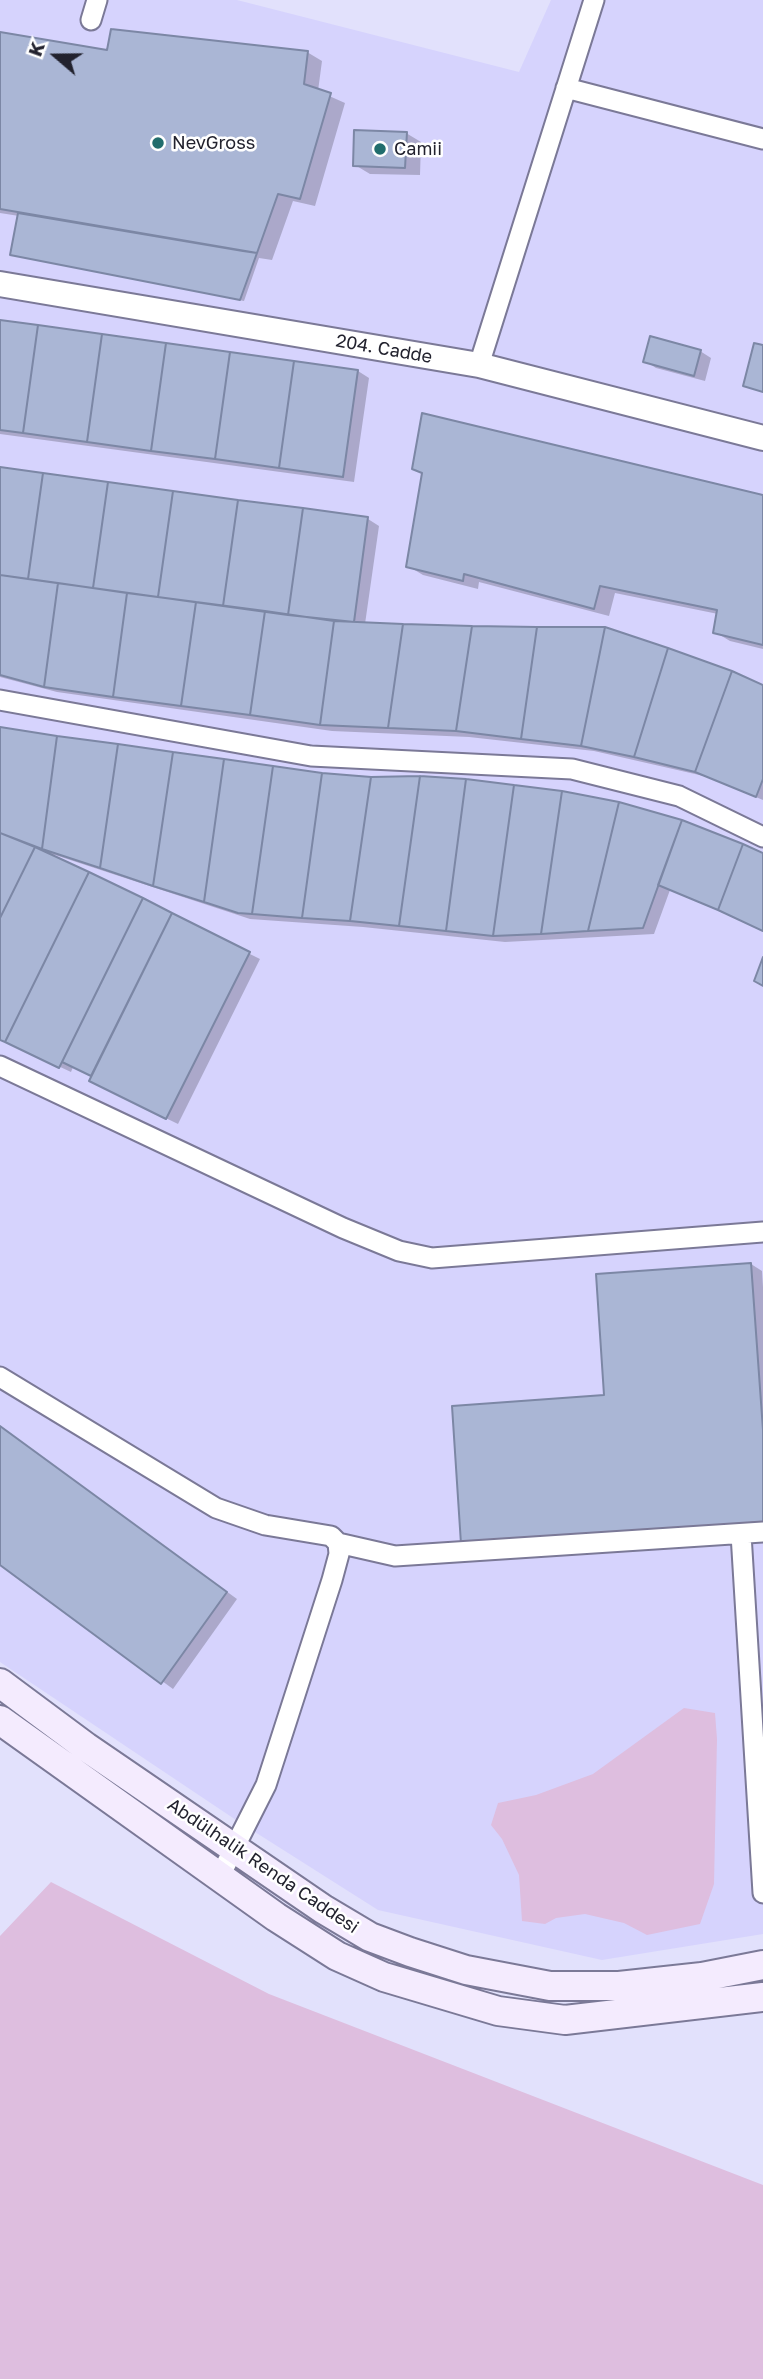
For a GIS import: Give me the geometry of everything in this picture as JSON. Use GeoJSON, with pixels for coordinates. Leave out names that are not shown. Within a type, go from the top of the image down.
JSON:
{"type":"FeatureCollection","features":[{"type":"Feature","properties":{"kind":"main road","name":"Abdülhalik Renda Caddesi"},"geometry":{"type":"LineString","coordinates":[[0,1683],[86,1747],[323,1909],[370,1937],[410,1952],[466,1970],[550,1986],[619,1986],[702,1977],[763,1965]]}},
{"type":"Feature","properties":{"kind":"main road","name":"Abdülhalik Renda Caddesi"},"geometry":{"type":"LineString","coordinates":[[0,1720],[276,1917],[337,1955],[384,1977],[498,2011],[565,2020],[763,1997]]}},
{"type":"Feature","properties":{"kind":"street"},"geometry":{"type":"LineString","coordinates":[[91,20],[97,0]]}},
{"type":"Feature","properties":{"kind":"street"},"geometry":{"type":"LineString","coordinates":[[478,365],[594,0]]}},
{"type":"Feature","properties":{"kind":"street"},"geometry":{"type":"LineString","coordinates":[[566,88],[763,139]]}},
{"type":"Feature","properties":{"kind":"street","name":"204. Cadde"},"geometry":{"type":"LineString","coordinates":[[0,284],[478,365],[763,438]]}},
{"type":"Feature","properties":{"kind":"street"},"geometry":{"type":"LineString","coordinates":[[0,700],[311,756],[572,769],[679,796],[763,837]]}},
{"type":"Feature","properties":{"kind":"street"},"geometry":{"type":"LineString","coordinates":[[0,1066],[343,1228],[399,1251],[432,1258],[763,1232]]}},
{"type":"Feature","properties":{"kind":"street"},"geometry":{"type":"LineString","coordinates":[[0,1377],[216,1508],[265,1525],[331,1536],[338,1543],[395,1556],[763,1532]]}},
{"type":"Feature","properties":{"kind":"street"},"geometry":{"type":"LineString","coordinates":[[741,1534],[763,1893]]}},
{"type":"Feature","properties":{"kind":"street"},"geometry":{"type":"LineString","coordinates":[[220,1876],[266,1784],[332,1580],[339,1554],[338,1543]]}},
{"type":"Feature","properties":{"kind":"shaded area"},"geometry":{"type":"Polygon","coordinates":[[[0,0],[237,0],[519,72],[551,0],[763,0],[763,1934],[602,1960],[378,1910],[236,1820],[0,1662],[0,0]]]}},
{"type":"Feature","properties":{"kind":"shaded area"},"geometry":{"type":"Polygon","coordinates":[[[684,1708],[715,1713],[717,1739],[714,1884],[700,1924],[647,1935],[624,1923],[585,1914],[556,1918],[545,1924],[522,1921],[519,1875],[502,1839],[491,1825],[498,1803],[536,1795],[593,1774],[684,1708]]]}},
{"type":"Feature","properties":{"kind":"shaded area"},"geometry":{"type":"Polygon","coordinates":[[[51,1882],[269,1994],[763,2185],[763,2379],[0,2379],[0,1936],[51,1882]]]}},
{"type":"Feature","properties":{"kind":"building","name":"NevGross"},"geometry":{"type":"Polygon","coordinates":[[[111,29],[308,51],[304,84],[331,93],[300,199],[278,194],[257,253],[0,209],[0,32],[107,50],[111,29]]]}},
{"type":"Feature","properties":{"kind":"building","name":"Camii"},"geometry":{"type":"Polygon","coordinates":[[[354,130],[407,132],[405,168],[353,166],[354,130]]]}},
{"type":"Feature","properties":{"kind":"building"},"geometry":{"type":"Polygon","coordinates":[[[18,213],[257,253],[240,300],[10,255],[18,213]]]}},
{"type":"Feature","properties":{"kind":"building"},"geometry":{"type":"Polygon","coordinates":[[[0,320],[38,325],[23,433],[0,430],[0,320]]]}},
{"type":"Feature","properties":{"kind":"building"},"geometry":{"type":"Polygon","coordinates":[[[38,325],[102,334],[87,442],[23,433],[38,325]]]}},
{"type":"Feature","properties":{"kind":"building"},"geometry":{"type":"Polygon","coordinates":[[[102,334],[166,343],[151,451],[87,442],[102,334]]]}},
{"type":"Feature","properties":{"kind":"building"},"geometry":{"type":"Polygon","coordinates":[[[650,336],[701,350],[694,376],[643,362],[650,336]]]}},
{"type":"Feature","properties":{"kind":"building"},"geometry":{"type":"Polygon","coordinates":[[[166,343],[230,352],[215,459],[151,451],[166,343]]]}},
{"type":"Feature","properties":{"kind":"building"},"geometry":{"type":"Polygon","coordinates":[[[754,343],[763,345],[763,392],[743,386],[754,343]]]}},
{"type":"Feature","properties":{"kind":"building"},"geometry":{"type":"Polygon","coordinates":[[[230,352],[294,361],[279,468],[215,459],[230,352]]]}},
{"type":"Feature","properties":{"kind":"building"},"geometry":{"type":"Polygon","coordinates":[[[294,361],[358,370],[343,477],[279,468],[294,361]]]}},
{"type":"Feature","properties":{"kind":"building"},"geometry":{"type":"Polygon","coordinates":[[[422,413],[763,495],[763,645],[713,633],[717,610],[600,586],[594,609],[464,574],[463,581],[406,567],[422,473],[412,469],[422,413]]]}},
{"type":"Feature","properties":{"kind":"building"},"geometry":{"type":"Polygon","coordinates":[[[0,467],[43,473],[28,579],[0,575],[0,467]]]}},
{"type":"Feature","properties":{"kind":"building"},"geometry":{"type":"Polygon","coordinates":[[[43,473],[108,482],[93,588],[28,579],[43,473]]]}},
{"type":"Feature","properties":{"kind":"building"},"geometry":{"type":"Polygon","coordinates":[[[108,482],[173,491],[158,597],[93,588],[108,482]]]}},
{"type":"Feature","properties":{"kind":"building"},"geometry":{"type":"Polygon","coordinates":[[[173,491],[238,500],[223,606],[158,597],[173,491]]]}},
{"type":"Feature","properties":{"kind":"building"},"geometry":{"type":"Polygon","coordinates":[[[238,500],[303,508],[288,615],[223,606],[238,500]]]}},
{"type":"Feature","properties":{"kind":"building"},"geometry":{"type":"Polygon","coordinates":[[[303,508],[368,517],[354,622],[288,615],[303,508]]]}},
{"type":"Feature","properties":{"kind":"building"},"geometry":{"type":"Polygon","coordinates":[[[0,575],[58,583],[44,687],[0,675],[0,575]]]}},
{"type":"Feature","properties":{"kind":"building"},"geometry":{"type":"Polygon","coordinates":[[[58,583],[127,593],[113,697],[44,687],[58,583]]]}},
{"type":"Feature","properties":{"kind":"building"},"geometry":{"type":"Polygon","coordinates":[[[127,593],[196,602],[181,706],[113,697],[127,593]]]}},
{"type":"Feature","properties":{"kind":"building"},"geometry":{"type":"Polygon","coordinates":[[[196,602],[265,611],[250,715],[181,706],[196,602]]]}},
{"type":"Feature","properties":{"kind":"building"},"geometry":{"type":"Polygon","coordinates":[[[265,611],[334,621],[320,725],[250,715],[265,611]]]}},
{"type":"Feature","properties":{"kind":"building"},"geometry":{"type":"Polygon","coordinates":[[[334,621],[403,624],[388,728],[320,725],[334,621]]]}},
{"type":"Feature","properties":{"kind":"building"},"geometry":{"type":"Polygon","coordinates":[[[403,624],[472,626],[456,731],[388,728],[403,624]]]}},
{"type":"Feature","properties":{"kind":"building"},"geometry":{"type":"Polygon","coordinates":[[[472,626],[537,627],[521,739],[456,731],[472,626]]]}},
{"type":"Feature","properties":{"kind":"building"},"geometry":{"type":"Polygon","coordinates":[[[537,627],[605,627],[581,746],[521,739],[537,627]]]}},
{"type":"Feature","properties":{"kind":"building"},"geometry":{"type":"Polygon","coordinates":[[[605,627],[668,648],[634,757],[581,746],[605,627]]]}},
{"type":"Feature","properties":{"kind":"building"},"geometry":{"type":"Polygon","coordinates":[[[668,648],[732,671],[695,772],[634,757],[668,648]]]}},
{"type":"Feature","properties":{"kind":"building"},"geometry":{"type":"Polygon","coordinates":[[[732,671],[763,685],[763,779],[756,797],[695,772],[732,671]]]}},
{"type":"Feature","properties":{"kind":"building"},"geometry":{"type":"Polygon","coordinates":[[[0,727],[57,736],[42,849],[0,833],[0,727]]]}},
{"type":"Feature","properties":{"kind":"building"},"geometry":{"type":"Polygon","coordinates":[[[57,736],[118,744],[100,868],[42,849],[57,736]]]}},
{"type":"Feature","properties":{"kind":"building"},"geometry":{"type":"Polygon","coordinates":[[[118,744],[173,752],[153,886],[100,868],[118,744]]]}},
{"type":"Feature","properties":{"kind":"building"},"geometry":{"type":"Polygon","coordinates":[[[173,752],[224,759],[204,902],[153,886],[173,752]]]}},
{"type":"Feature","properties":{"kind":"building"},"geometry":{"type":"Polygon","coordinates":[[[224,759],[273,766],[252,914],[238,913],[204,902],[224,759]]]}},
{"type":"Feature","properties":{"kind":"building"},"geometry":{"type":"Polygon","coordinates":[[[273,766],[322,773],[302,918],[252,914],[273,766]]]}},
{"type":"Feature","properties":{"kind":"building"},"geometry":{"type":"Polygon","coordinates":[[[322,773],[371,777],[350,921],[302,918],[322,773]]]}},
{"type":"Feature","properties":{"kind":"building"},"geometry":{"type":"Polygon","coordinates":[[[420,776],[466,779],[446,931],[399,926],[420,776]]]}},
{"type":"Feature","properties":{"kind":"building"},"geometry":{"type":"Polygon","coordinates":[[[420,776],[399,926],[350,921],[371,777],[420,776]]]}},
{"type":"Feature","properties":{"kind":"building"},"geometry":{"type":"Polygon","coordinates":[[[466,779],[514,785],[493,936],[446,931],[466,779]]]}},
{"type":"Feature","properties":{"kind":"building"},"geometry":{"type":"Polygon","coordinates":[[[514,785],[562,791],[541,934],[493,936],[514,785]]]}},
{"type":"Feature","properties":{"kind":"building"},"geometry":{"type":"Polygon","coordinates":[[[562,791],[619,802],[588,931],[541,934],[562,791]]]}},
{"type":"Feature","properties":{"kind":"building"},"geometry":{"type":"Polygon","coordinates":[[[619,802],[682,820],[643,928],[588,931],[619,802]]]}},
{"type":"Feature","properties":{"kind":"building"},"geometry":{"type":"Polygon","coordinates":[[[682,820],[743,844],[718,910],[658,885],[682,820]]]}},
{"type":"Feature","properties":{"kind":"building"},"geometry":{"type":"Polygon","coordinates":[[[0,833],[35,847],[0,918],[0,833]]]}},
{"type":"Feature","properties":{"kind":"building"},"geometry":{"type":"Polygon","coordinates":[[[743,844],[763,853],[763,931],[718,910],[743,844]]]}},
{"type":"Feature","properties":{"kind":"building"},"geometry":{"type":"Polygon","coordinates":[[[35,847],[89,872],[5,1042],[0,1040],[0,918],[35,847]]]}},
{"type":"Feature","properties":{"kind":"building"},"geometry":{"type":"Polygon","coordinates":[[[89,872],[143,898],[59,1068],[5,1042],[89,872]]]}},
{"type":"Feature","properties":{"kind":"building"},"geometry":{"type":"Polygon","coordinates":[[[143,898],[172,913],[91,1076],[62,1062],[143,898]]]}},
{"type":"Feature","properties":{"kind":"building"},"geometry":{"type":"Polygon","coordinates":[[[172,913],[250,952],[166,1119],[89,1081],[172,913]]]}},
{"type":"Feature","properties":{"kind":"building"},"geometry":{"type":"Polygon","coordinates":[[[763,957],[763,986],[754,981],[763,957]]]}},
{"type":"Feature","properties":{"kind":"building"},"geometry":{"type":"Polygon","coordinates":[[[751,1263],[763,1430],[763,1522],[461,1544],[452,1406],[604,1395],[596,1274],[751,1263]]]}},
{"type":"Feature","properties":{"kind":"building"},"geometry":{"type":"Polygon","coordinates":[[[0,1426],[227,1592],[161,1684],[0,1565],[0,1426]]]}},
{"type":"Feature","properties":{"kind":"place","name":"NevGross"},"geometry":{"type":"Point","coordinates":[158,143]}},
{"type":"Feature","properties":{"kind":"place","name":"Camii"},"geometry":{"type":"Point","coordinates":[380,149]}}]}
